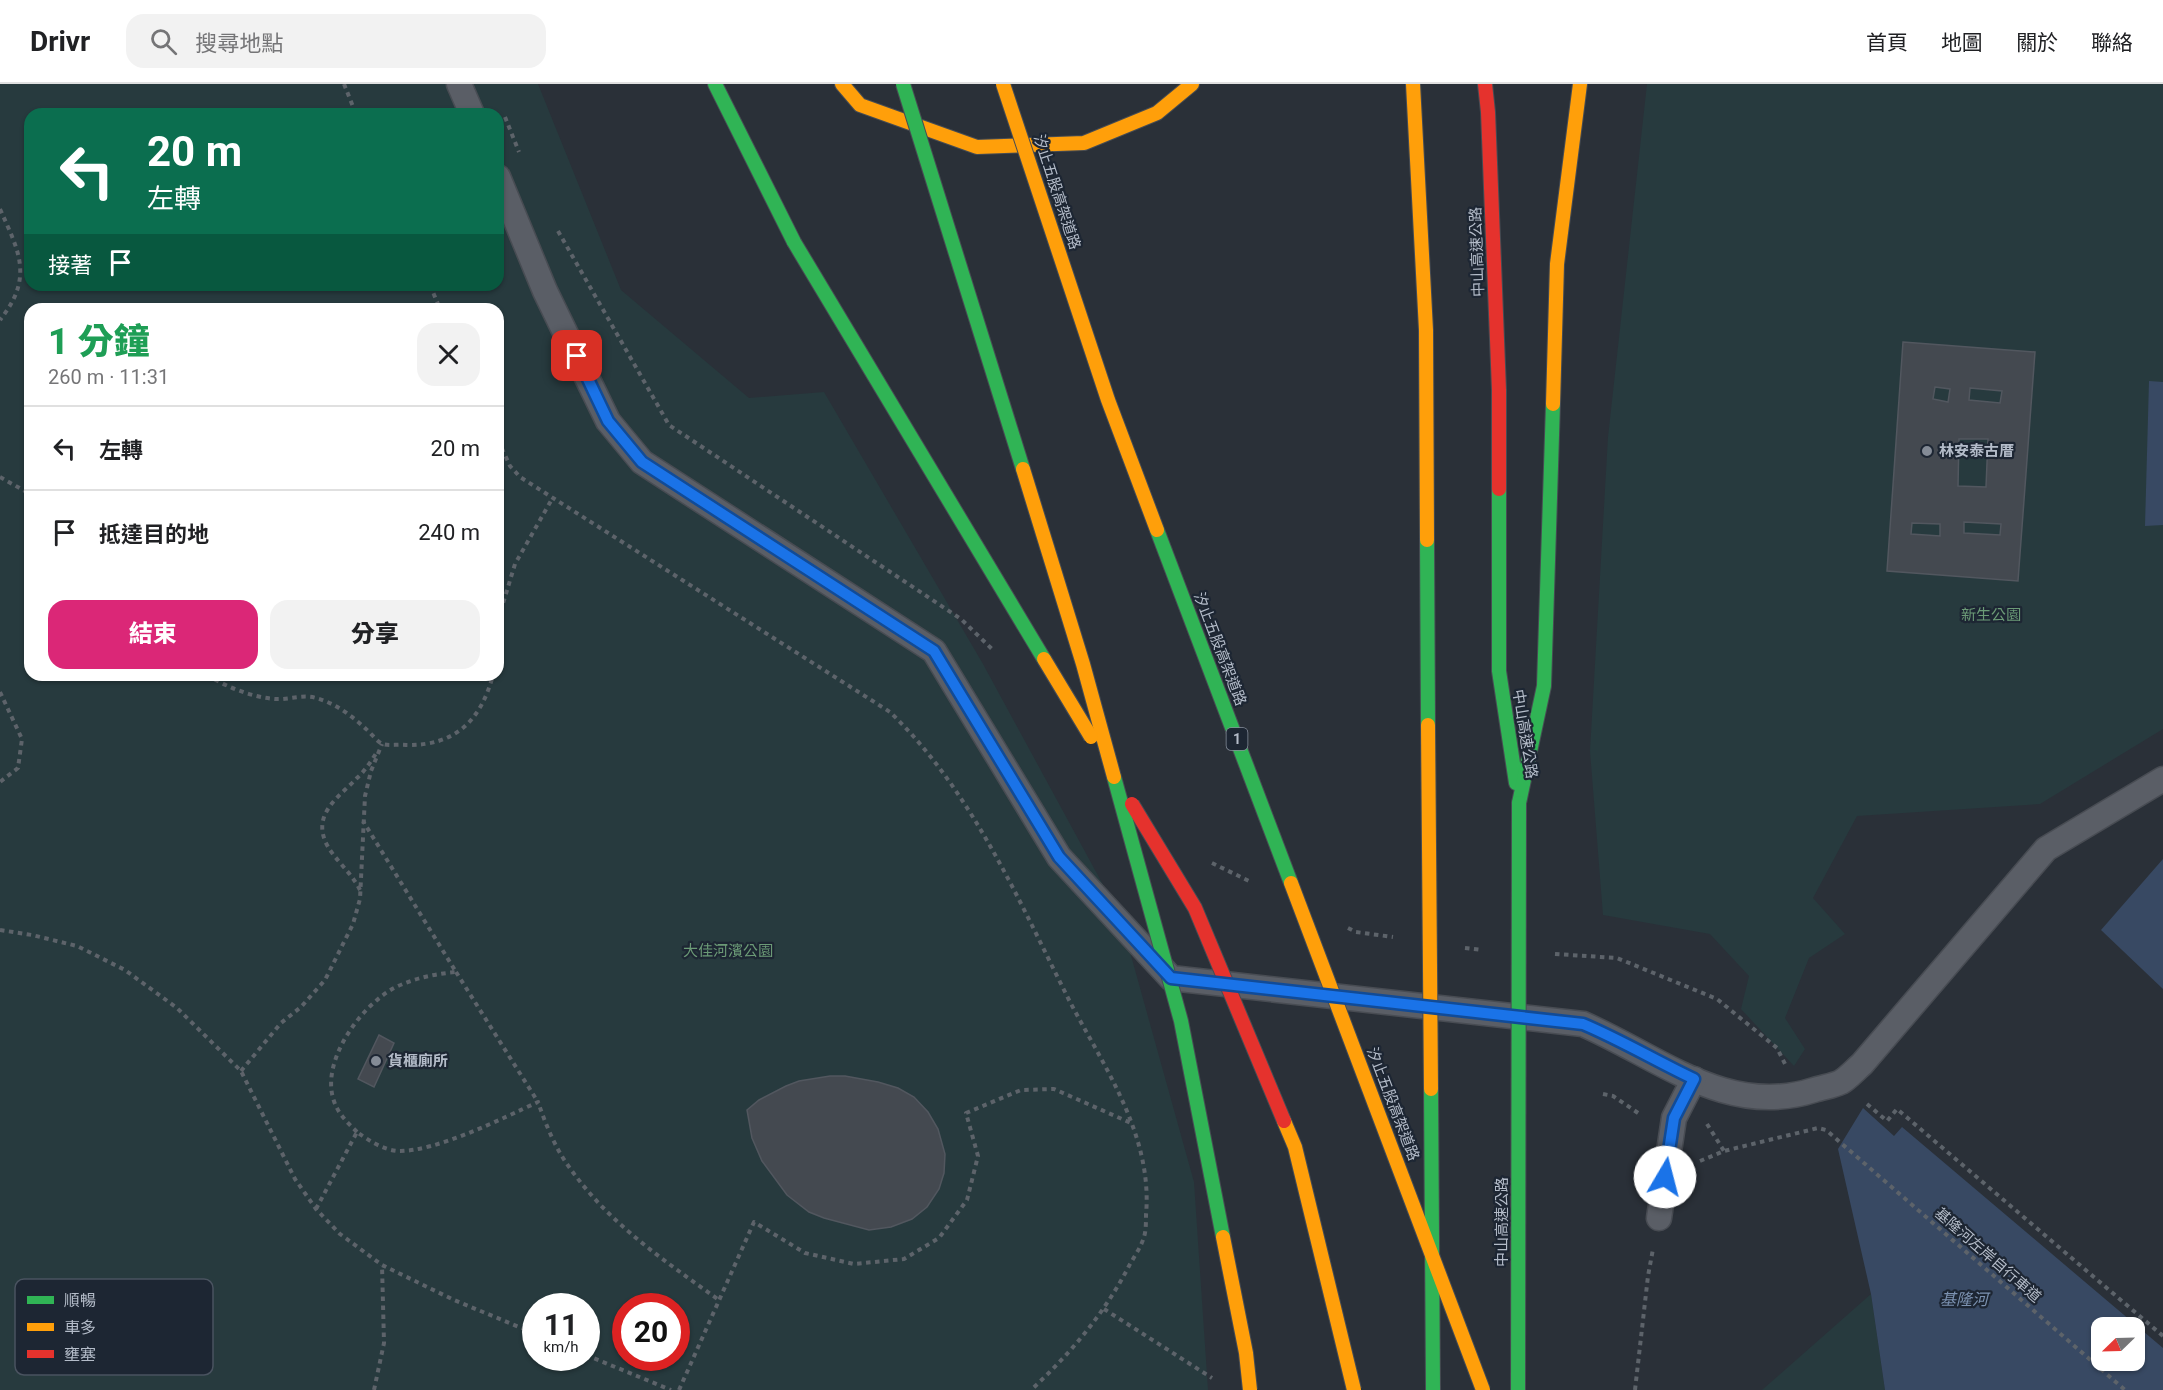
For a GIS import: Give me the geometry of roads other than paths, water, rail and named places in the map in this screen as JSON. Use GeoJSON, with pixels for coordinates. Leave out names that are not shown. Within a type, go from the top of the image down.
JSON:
{"type":"FeatureCollection","features":[{"type":"Feature","properties":{"kind":"highway"},"geometry":{"type":"LineString","coordinates":[[715,84],[720,99],[794,242],[1195,908],[1295,1147],[1354,1390]]}},
{"type":"Feature","properties":{"kind":"highway"},"geometry":{"type":"LineString","coordinates":[[842,84],[861,105],[977,147],[1084,143],[1157,113],[1192,84]]}},
{"type":"Feature","properties":{"kind":"highway"},"geometry":{"type":"LineString","coordinates":[[903,84],[1083,664],[1181,1021],[1246,1353],[1251,1390]]}},
{"type":"Feature","properties":{"kind":"highway","name":"汐止五股高架道路"},"geometry":{"type":"LineString","coordinates":[[1003,84],[1108,400],[1483,1390]]}},
{"type":"Feature","properties":{"kind":"highway"},"geometry":{"type":"LineString","coordinates":[[1413,84],[1426,330],[1433,1390]]}},
{"type":"Feature","properties":{"kind":"highway","name":"中山高速公路"},"geometry":{"type":"LineString","coordinates":[[1485,84],[1489,124],[1499,390],[1499,671],[1519,803],[1518,1390]]}},
{"type":"Feature","properties":{"kind":"highway"},"geometry":{"type":"LineString","coordinates":[[1519,803],[1544,686],[1557,264],[1580,84]]}},
{"type":"Feature","properties":{"kind":"lane"},"geometry":{"type":"LineString","coordinates":[[459,84],[469,108]]}},
{"type":"Feature","properties":{"kind":"lane"},"geometry":{"type":"LineString","coordinates":[[504,192],[545,291],[608,421],[642,462],[934,651],[1059,857],[1171,978],[1583,1024],[1721,1091],[1760,1098],[1800,1094],[1841,1082],[1862,1064],[2046,849],[2163,779]]}},
{"type":"Feature","properties":{"kind":"lane"},"geometry":{"type":"LineString","coordinates":[[1659,1218],[1674,1118],[1694,1079]]}},
{"type":"Feature","properties":{"kind":"water"},"geometry":{"type":"Polygon","coordinates":[[[2149,381],[2163,382],[2163,525],[2145,526],[2149,381]]]}},
{"type":"Feature","properties":{"kind":"water"},"geometry":{"type":"Polygon","coordinates":[[[2163,859],[2163,989],[2101,930],[2163,859]]]}},
{"type":"Feature","properties":{"kind":"water","name":"基隆河"},"geometry":{"type":"Polygon","coordinates":[[[1863,1108],[1894,1136],[1902,1127],[2126,1317],[2091,1317],[2091,1371],[2145,1371],[2145,1333],[2163,1348],[2163,1390],[1885,1390],[1871,1294],[1838,1149],[1863,1108]]]}},
{"type":"Feature","properties":{"kind":"place","name":"林安泰古厝"},"geometry":{"type":"Point","coordinates":[1927,451]}},
{"type":"Feature","properties":{"kind":"place","name":"貨櫃廁所"},"geometry":{"type":"Point","coordinates":[376,1061]}},
{"type":"Feature","properties":{"kind":"park label","name":"新生公園"},"geometry":{"type":"Point","coordinates":[1991,615]}},
{"type":"Feature","properties":{"kind":"park label","name":"大佳河濱公園"},"geometry":{"type":"Point","coordinates":[728,951]}}]}
